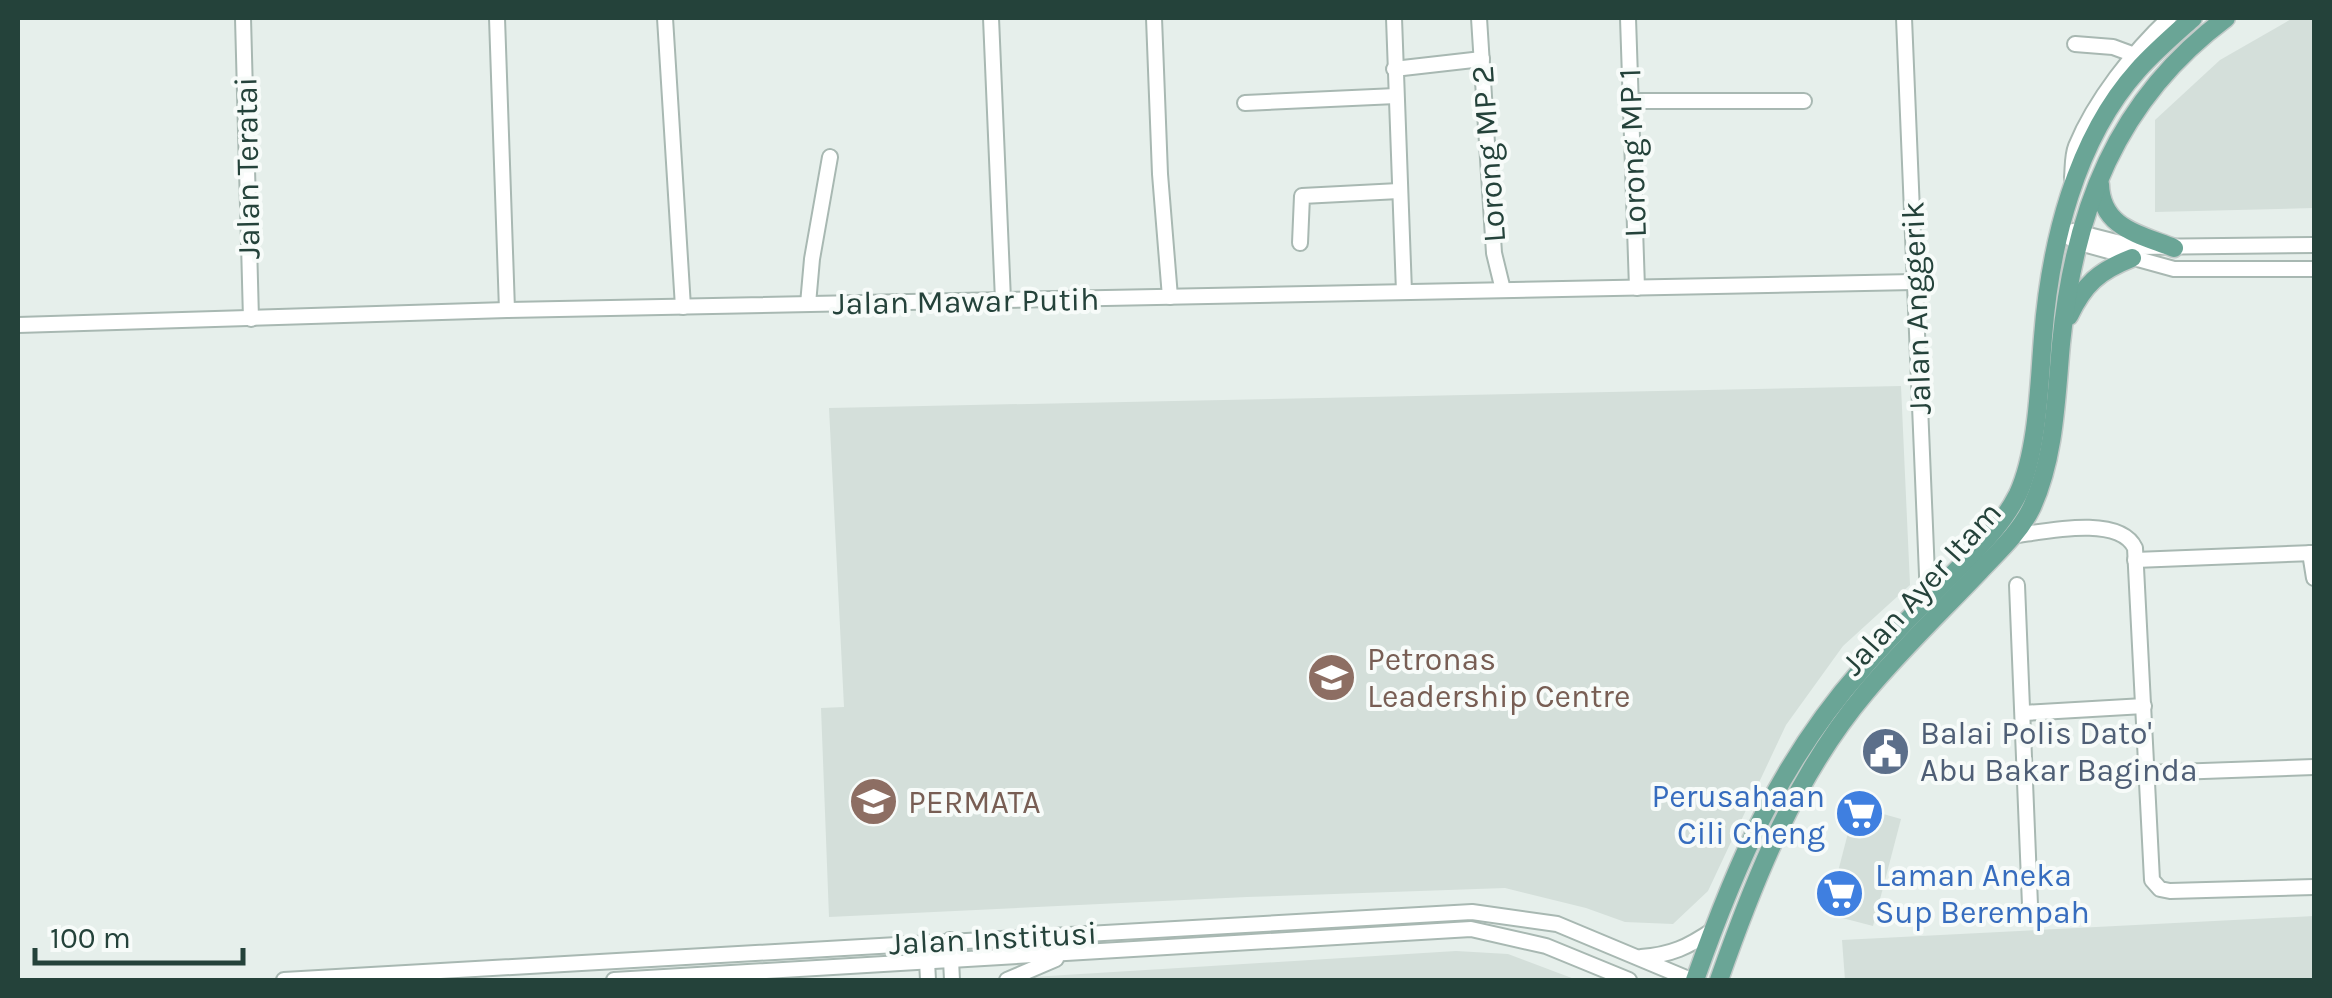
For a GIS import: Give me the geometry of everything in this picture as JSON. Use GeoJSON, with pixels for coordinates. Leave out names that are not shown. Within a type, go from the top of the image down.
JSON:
{"type":"FeatureCollection","features":[{"type":"Feature","properties":{"kind":"main road"},"geometry":{"type":"LineString","coordinates":[[2073,235],[2070,198],[2103,122],[2136,72],[2193,18]]}},
{"type":"Feature","properties":{"kind":"main road","name":"Jalan Ayer Itam"},"geometry":{"type":"LineString","coordinates":[[1693,980],[1733,874],[1786,769],[1860,671],[1987,539],[2020,490],[2035,419],[2049,277],[2134,110],[2180,58],[2226,18]]}},
{"type":"Feature","properties":{"kind":"main road"},"geometry":{"type":"LineString","coordinates":[[2100,174],[2100,200],[2108,217],[2174,248]]}},
{"type":"Feature","properties":{"kind":"main road","name":"Jalan Ayer Itam"},"geometry":{"type":"LineString","coordinates":[[1719,980],[1748,899],[1803,780],[1865,693],[2012,536],[2034,502],[2052,440],[2073,235]]}},
{"type":"Feature","properties":{"kind":"main road"},"geometry":{"type":"LineString","coordinates":[[2062,330],[2080,292],[2111,266],[2132,258]]}},
{"type":"Feature","properties":{"kind":"street","name":"Jalan Teratai"},"geometry":{"type":"LineString","coordinates":[[244,18],[250,319]]}},
{"type":"Feature","properties":{"kind":"street"},"geometry":{"type":"LineString","coordinates":[[497,18],[507,310]]}},
{"type":"Feature","properties":{"kind":"street"},"geometry":{"type":"LineString","coordinates":[[665,18],[683,307]]}},
{"type":"Feature","properties":{"kind":"street"},"geometry":{"type":"LineString","coordinates":[[991,18],[1003,300]]}},
{"type":"Feature","properties":{"kind":"street"},"geometry":{"type":"LineString","coordinates":[[1154,18],[1170,297]]}},
{"type":"Feature","properties":{"kind":"street"},"geometry":{"type":"LineString","coordinates":[[1394,18],[1404,292]]}},
{"type":"Feature","properties":{"kind":"street","name":"Lorong MP 2"},"geometry":{"type":"LineString","coordinates":[[1479,18],[1494,253],[1503,290]]}},
{"type":"Feature","properties":{"kind":"street","name":"Lorong MP 1"},"geometry":{"type":"LineString","coordinates":[[1628,18],[1637,288]]}},
{"type":"Feature","properties":{"kind":"street","name":"Jalan Anggerik"},"geometry":{"type":"LineString","coordinates":[[1904,18],[1928,599]]}},
{"type":"Feature","properties":{"kind":"street"},"geometry":{"type":"LineString","coordinates":[[2070,198],[2076,146],[2132,54],[2169,18]]}},
{"type":"Feature","properties":{"kind":"street"},"geometry":{"type":"LineString","coordinates":[[2076,44],[2114,47],[2132,54]]}},
{"type":"Feature","properties":{"kind":"street"},"geometry":{"type":"LineString","coordinates":[[1394,68],[1482,59]]}},
{"type":"Feature","properties":{"kind":"street"},"geometry":{"type":"LineString","coordinates":[[1245,102],[1396,96]]}},
{"type":"Feature","properties":{"kind":"street"},"geometry":{"type":"LineString","coordinates":[[1629,101],[1804,101]]}},
{"type":"Feature","properties":{"kind":"street"},"geometry":{"type":"LineString","coordinates":[[808,304],[830,158]]}},
{"type":"Feature","properties":{"kind":"street"},"geometry":{"type":"LineString","coordinates":[[1300,243],[1302,196],[1399,191]]}},
{"type":"Feature","properties":{"kind":"street"},"geometry":{"type":"LineString","coordinates":[[2073,235],[2136,247],[2314,245]]}},
{"type":"Feature","properties":{"kind":"street"},"geometry":{"type":"LineString","coordinates":[[2073,235],[2174,269],[2314,269]]}},
{"type":"Feature","properties":{"kind":"street","name":"Jalan Mawar Putih"},"geometry":{"type":"LineString","coordinates":[[18,325],[507,310],[1914,282]]}},
{"type":"Feature","properties":{"kind":"street"},"geometry":{"type":"LineString","coordinates":[[2034,502],[2039,521],[2057,530]]}},
{"type":"Feature","properties":{"kind":"street"},"geometry":{"type":"LineString","coordinates":[[2012,536],[2057,530],[2118,531],[2132,541],[2152,880],[2160,889],[2170,891],[2314,887]]}},
{"type":"Feature","properties":{"kind":"street"},"geometry":{"type":"LineString","coordinates":[[2136,560],[2312,553],[2314,578]]}},
{"type":"Feature","properties":{"kind":"street"},"geometry":{"type":"LineString","coordinates":[[2018,585],[2030,905]]}},
{"type":"Feature","properties":{"kind":"street"},"geometry":{"type":"LineString","coordinates":[[2023,712],[2144,706]]}},
{"type":"Feature","properties":{"kind":"street"},"geometry":{"type":"LineString","coordinates":[[2147,773],[2314,767]]}},
{"type":"Feature","properties":{"kind":"street","name":"Jalan Institusi"},"geometry":{"type":"LineString","coordinates":[[284,980],[1472,912],[1557,924],[1693,980]]}},
{"type":"Feature","properties":{"kind":"street","name":"Jalan Institusi"},"geometry":{"type":"LineString","coordinates":[[614,980],[1471,930],[1546,946],[1629,980]]}},
{"type":"Feature","properties":{"kind":"street"},"geometry":{"type":"LineString","coordinates":[[1635,957],[1668,955],[1689,947],[1713,930]]}},
{"type":"Feature","properties":{"kind":"street"},"geometry":{"type":"LineString","coordinates":[[950,940],[952,980]]}},
{"type":"Feature","properties":{"kind":"street"},"geometry":{"type":"LineString","coordinates":[[926,942],[928,980]]}},
{"type":"Feature","properties":{"kind":"street"},"geometry":{"type":"LineString","coordinates":[[1007,980],[1066,955]]}},
{"type":"Feature","properties":{"kind":"street"},"geometry":{"type":"LineString","coordinates":[[820,969],[852,980]]}},
{"type":"Feature","properties":{"kind":"shaded area"},"geometry":{"type":"Polygon","coordinates":[[[2293,18],[2314,18],[2314,208],[2155,212],[2155,120],[2220,60],[2293,18]]]}},
{"type":"Feature","properties":{"kind":"shaded area","name":"Petronas Leadership Centre"},"geometry":{"type":"Polygon","coordinates":[[[1901,386],[1910,585],[1843,646],[1786,725],[1708,891],[1673,924],[1625,922],[1505,888],[829,917],[821,708],[844,707],[829,408],[1901,386]]]}},
{"type":"Feature","properties":{"kind":"shaded area"},"geometry":{"type":"Polygon","coordinates":[[[1855,806],[1901,819],[1873,926],[1827,914],[1855,806]]]}},
{"type":"Feature","properties":{"kind":"shaded area"},"geometry":{"type":"Polygon","coordinates":[[[2314,916],[2314,980],[1845,980],[1842,940],[2314,916]]]}},
{"type":"Feature","properties":{"kind":"shaded area"},"geometry":{"type":"Polygon","coordinates":[[[1456,951],[1508,954],[1577,980],[1028,980],[1032,977],[1456,951]]]}},
{"type":"Feature","properties":{"kind":"place","name":"Petronas Leadership Centre"},"geometry":{"type":"Point","coordinates":[1332,677]}},
{"type":"Feature","properties":{"kind":"place","name":"Balai Polis Dato' Abu Bakar Baginda"},"geometry":{"type":"Point","coordinates":[1885,751]}},
{"type":"Feature","properties":{"kind":"place","name":"PERMATA"},"geometry":{"type":"Point","coordinates":[873,802]}},
{"type":"Feature","properties":{"kind":"place","name":"Perusahaan Cili Cheng"},"geometry":{"type":"Point","coordinates":[1860,814]}},
{"type":"Feature","properties":{"kind":"place","name":"Laman Aneka Sup Berempah"},"geometry":{"type":"Point","coordinates":[1840,893]}}]}
